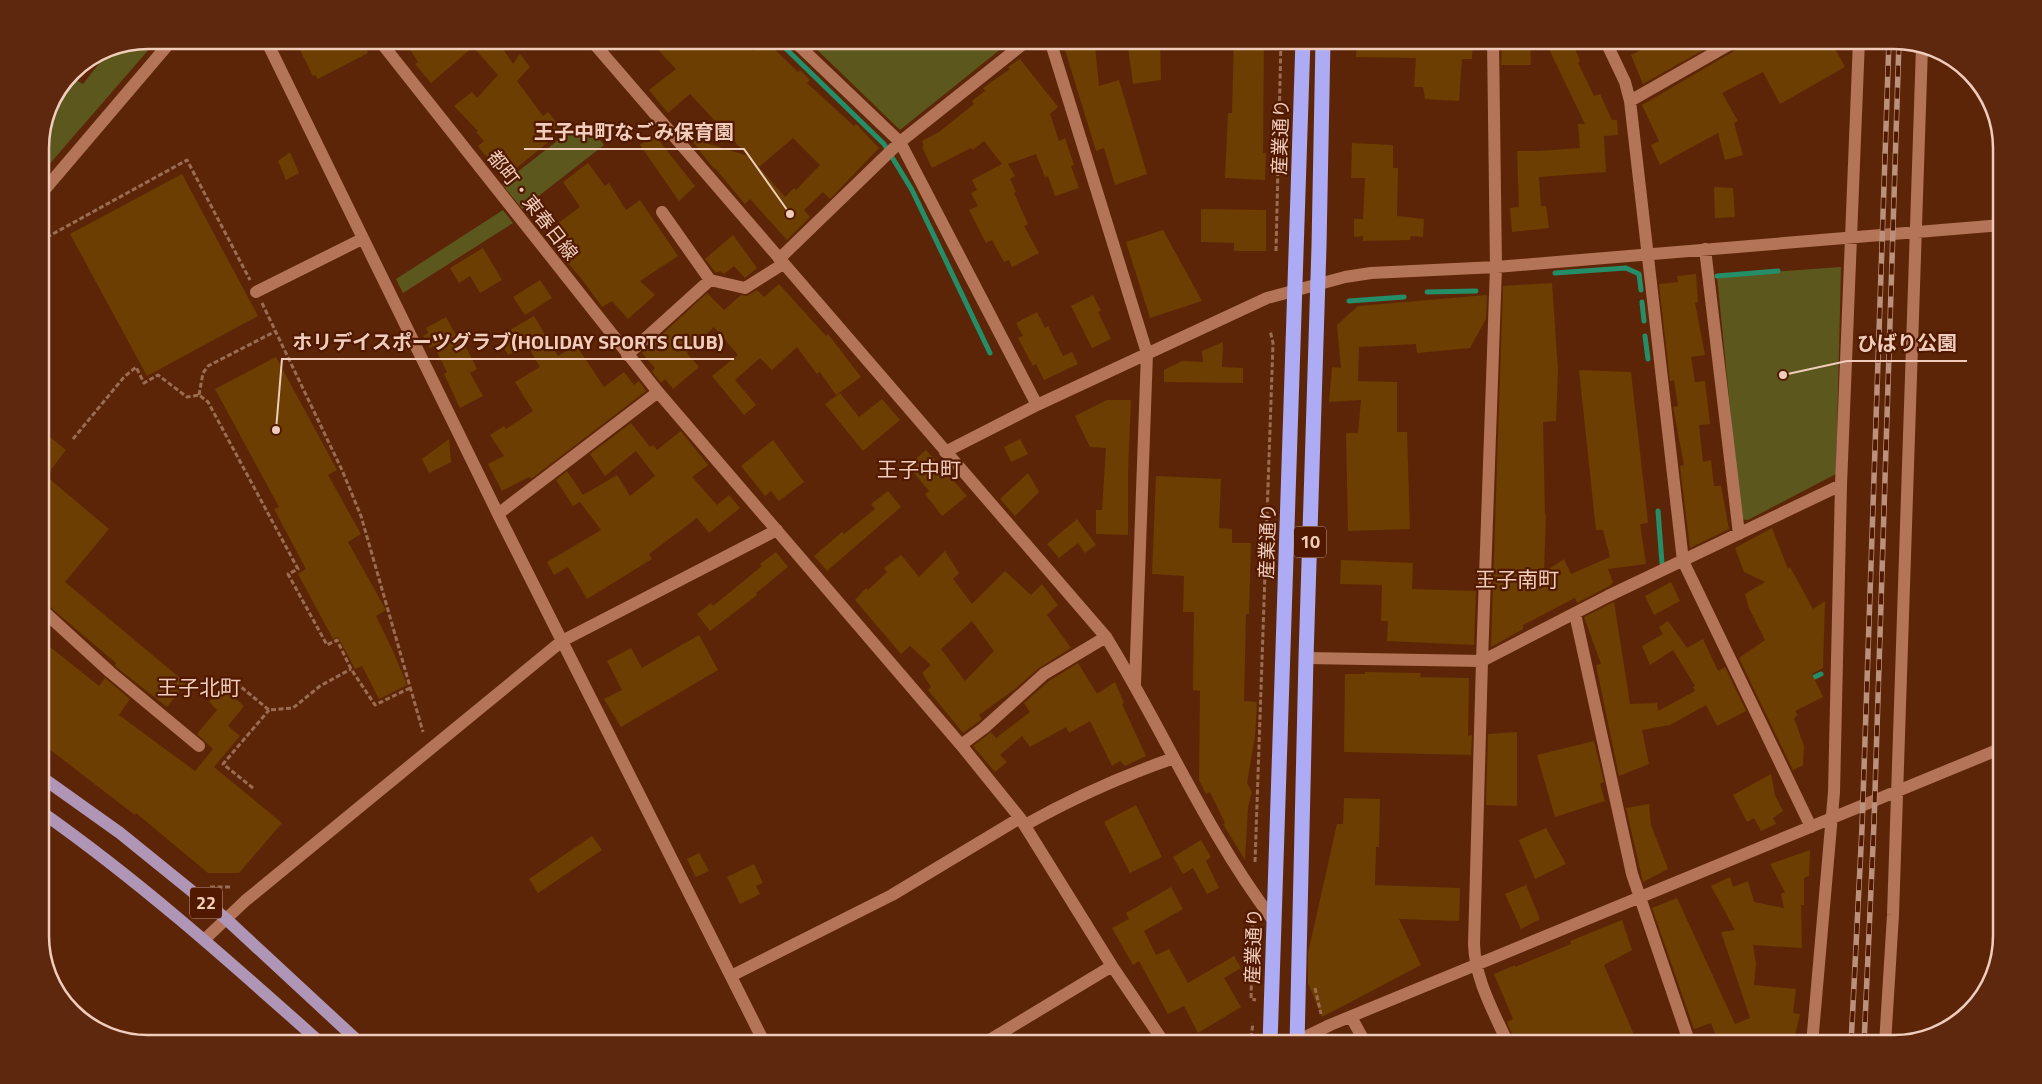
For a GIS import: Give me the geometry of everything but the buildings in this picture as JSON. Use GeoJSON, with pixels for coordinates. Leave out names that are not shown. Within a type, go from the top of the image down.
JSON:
{"type":"FeatureCollection","features":[{"type":"Feature","properties":{"kind":"highway","name":"産業通り"},"geometry":{"type":"LineString","coordinates":[[1270,1035],[1303,49]]}},
{"type":"Feature","properties":{"kind":"highway","name":"10"},"geometry":{"type":"LineString","coordinates":[[1295,1035],[1318,284],[1323,49]]}},
{"type":"Feature","properties":{"kind":"main road","name":"22"},"geometry":{"type":"LineString","coordinates":[[49,782],[120,833],[225,918],[351,1035]]}},
{"type":"Feature","properties":{"kind":"main road","name":"22"},"geometry":{"type":"LineString","coordinates":[[49,817],[89,846],[205,939],[312,1035]]}},
{"type":"Feature","properties":{"kind":"street"},"geometry":{"type":"LineString","coordinates":[[49,184],[164,49]]}},
{"type":"Feature","properties":{"kind":"street"},"geometry":{"type":"LineString","coordinates":[[270,49],[498,514],[760,1035]]}},
{"type":"Feature","properties":{"kind":"street","name":"都町・東春日線"},"geometry":{"type":"LineString","coordinates":[[386,49],[627,355],[961,745],[1022,821],[1112,966],[1159,1035]]}},
{"type":"Feature","properties":{"kind":"street"},"geometry":{"type":"LineString","coordinates":[[599,49],[1106,637],[1135,684],[1216,836],[1252,892],[1273,920]]}},
{"type":"Feature","properties":{"kind":"street"},"geometry":{"type":"LineString","coordinates":[[802,49],[900,142],[1037,405]]}},
{"type":"Feature","properties":{"kind":"street"},"geometry":{"type":"LineString","coordinates":[[662,212],[710,280],[745,288],[781,262],[900,142],[1017,49]]}},
{"type":"Feature","properties":{"kind":"street"},"geometry":{"type":"LineString","coordinates":[[1053,49],[1147,353],[1135,684]]}},
{"type":"Feature","properties":{"kind":"street"},"geometry":{"type":"LineString","coordinates":[[1492,49],[1496,267],[1474,944],[1476,966],[1504,1035]]}},
{"type":"Feature","properties":{"kind":"street"},"geometry":{"type":"LineString","coordinates":[[1609,49],[1625,82],[1630,101],[1683,561],[1811,828]]}},
{"type":"Feature","properties":{"kind":"street"},"geometry":{"type":"LineString","coordinates":[[1630,101],[1722,49]]}},
{"type":"Feature","properties":{"kind":"street"},"geometry":{"type":"LineString","coordinates":[[1813,1035],[1832,818],[1841,485],[1859,49]]}},
{"type":"Feature","properties":{"kind":"street"},"geometry":{"type":"LineString","coordinates":[[1886,1035],[1893,915],[1922,53]]}},
{"type":"Feature","properties":{"kind":"street"},"geometry":{"type":"LineString","coordinates":[[945,452],[1037,405],[1267,298],[1318,284],[1371,273],[1496,267],[1993,226]]}},
{"type":"Feature","properties":{"kind":"street"},"geometry":{"type":"LineString","coordinates":[[256,292],[362,239]]}},
{"type":"Feature","properties":{"kind":"street"},"geometry":{"type":"LineString","coordinates":[[1704,250],[1739,534]]}},
{"type":"Feature","properties":{"kind":"street"},"geometry":{"type":"LineString","coordinates":[[627,355],[710,280]]}},
{"type":"Feature","properties":{"kind":"street"},"geometry":{"type":"LineString","coordinates":[[498,514],[658,392]]}},
{"type":"Feature","properties":{"kind":"street"},"geometry":{"type":"LineString","coordinates":[[1306,658],[1482,661],[1608,596],[1841,485]]}},
{"type":"Feature","properties":{"kind":"street"},"geometry":{"type":"LineString","coordinates":[[205,939],[225,918],[562,640],[777,530]]}},
{"type":"Feature","properties":{"kind":"street"},"geometry":{"type":"LineString","coordinates":[[1575,614],[1632,874],[1687,1035]]}},
{"type":"Feature","properties":{"kind":"street"},"geometry":{"type":"LineString","coordinates":[[49,616],[110,672],[199,746]]}},
{"type":"Feature","properties":{"kind":"street"},"geometry":{"type":"LineString","coordinates":[[961,745],[984,728],[1044,674],[1106,637]]}},
{"type":"Feature","properties":{"kind":"street"},"geometry":{"type":"LineString","coordinates":[[1312,1035],[1351,1017],[1993,752]]}},
{"type":"Feature","properties":{"kind":"street"},"geometry":{"type":"LineString","coordinates":[[731,976],[892,895],[1022,821],[1124,776],[1174,758]]}},
{"type":"Feature","properties":{"kind":"street"},"geometry":{"type":"LineString","coordinates":[[998,1035],[1112,966]]}},
{"type":"Feature","properties":{"kind":"street"},"geometry":{"type":"LineString","coordinates":[[1351,1017],[1361,1035]]}},
{"type":"Feature","properties":{"kind":"path"},"geometry":{"type":"LineString","coordinates":[[1276,251],[1281,49]]}},
{"type":"Feature","properties":{"kind":"path"},"geometry":{"type":"LineString","coordinates":[[49,236],[187,160],[276,330],[362,516],[423,732]]}},
{"type":"Feature","properties":{"kind":"path"},"geometry":{"type":"LineString","coordinates":[[199,396],[203,373],[208,366],[276,330]]}},
{"type":"Feature","properties":{"kind":"path"},"geometry":{"type":"LineString","coordinates":[[1255,862],[1273,343],[1270,330]]}},
{"type":"Feature","properties":{"kind":"path"},"geometry":{"type":"LineString","coordinates":[[74,439],[124,377],[136,367],[144,383],[158,374],[187,397],[199,396],[208,402],[298,569],[288,574],[327,645],[337,640],[351,669],[375,705],[410,688]]}},
{"type":"Feature","properties":{"kind":"path"},"geometry":{"type":"LineString","coordinates":[[230,678],[269,710],[293,708],[320,686],[351,669]]}},
{"type":"Feature","properties":{"kind":"path"},"geometry":{"type":"LineString","coordinates":[[253,788],[223,764],[269,710]]}},
{"type":"Feature","properties":{"kind":"path"},"geometry":{"type":"LineString","coordinates":[[1253,916],[1250,999],[1256,1000]]}},
{"type":"Feature","properties":{"kind":"path"},"geometry":{"type":"LineString","coordinates":[[1315,986],[1322,1017]]}},
{"type":"Feature","properties":{"kind":"shaded area"},"geometry":{"type":"Polygon","coordinates":[[[149,49],[49,165],[49,141],[56,110],[73,82],[76,80],[83,84],[104,59],[128,51],[149,49]]]}},
{"type":"Feature","properties":{"kind":"shaded area"},"geometry":{"type":"Polygon","coordinates":[[[816,49],[1001,49],[900,130],[816,49]]]}},
{"type":"Feature","properties":{"kind":"shaded area"},"geometry":{"type":"Polygon","coordinates":[[[584,120],[604,145],[522,209],[502,184],[584,120]]]}},
{"type":"Feature","properties":{"kind":"shaded area"},"geometry":{"type":"Polygon","coordinates":[[[503,210],[513,223],[403,293],[396,279],[503,210]]]}},
{"type":"Feature","properties":{"kind":"shaded area"},"geometry":{"type":"Polygon","coordinates":[[[1841,267],[1836,474],[1748,520],[1741,519],[1717,276],[1841,267]]]}},
{"type":"Feature","properties":{"kind":"waterway"},"geometry":{"type":"LineString","coordinates":[[786,49],[884,144],[912,190],[990,353]]}},
{"type":"Feature","properties":{"kind":"waterway"},"geometry":{"type":"LineString","coordinates":[[1555,273],[1626,268],[1639,274],[1641,290]]}},
{"type":"Feature","properties":{"kind":"waterway"},"geometry":{"type":"LineString","coordinates":[[1717,276],[1778,271]]}},
{"type":"Feature","properties":{"kind":"waterway"},"geometry":{"type":"LineString","coordinates":[[1427,292],[1476,291]]}},
{"type":"Feature","properties":{"kind":"waterway"},"geometry":{"type":"LineString","coordinates":[[1349,301],[1404,297]]}},
{"type":"Feature","properties":{"kind":"waterway"},"geometry":{"type":"LineString","coordinates":[[1642,302],[1644,321]]}},
{"type":"Feature","properties":{"kind":"waterway"},"geometry":{"type":"LineString","coordinates":[[1645,336],[1648,359]]}},
{"type":"Feature","properties":{"kind":"waterway"},"geometry":{"type":"LineString","coordinates":[[1658,511],[1662,563]]}},
{"type":"Feature","properties":{"kind":"waterway"},"geometry":{"type":"LineString","coordinates":[[1808,680],[1821,674]]}},
{"type":"Feature","properties":{"kind":"railway"},"geometry":{"type":"LineString","coordinates":[[1851,1035],[1862,828],[1889,49]]}},
{"type":"Feature","properties":{"kind":"railway"},"geometry":{"type":"LineString","coordinates":[[1864,1035],[1874,823],[1899,49]]}},
{"type":"Feature","properties":{"kind":"place","name":"王子中町なごみ保育園"},"geometry":{"type":"Point","coordinates":[790,214]}},
{"type":"Feature","properties":{"kind":"place","name":"ひばり公園"},"geometry":{"type":"Point","coordinates":[1783,375]}},
{"type":"Feature","properties":{"kind":"place","name":"ホリデイスポーツグラブ(HOLIDAY SPORTS CLUB)"},"geometry":{"type":"Point","coordinates":[276,430]}},
{"type":"Feature","properties":{"kind":"district","name":"王子中町"},"geometry":{"type":"Point","coordinates":[919,470]}},
{"type":"Feature","properties":{"kind":"district","name":"王子南町"},"geometry":{"type":"Point","coordinates":[1517,580]}},
{"type":"Feature","properties":{"kind":"district","name":"王子北町"},"geometry":{"type":"Point","coordinates":[199,688]}}]}
